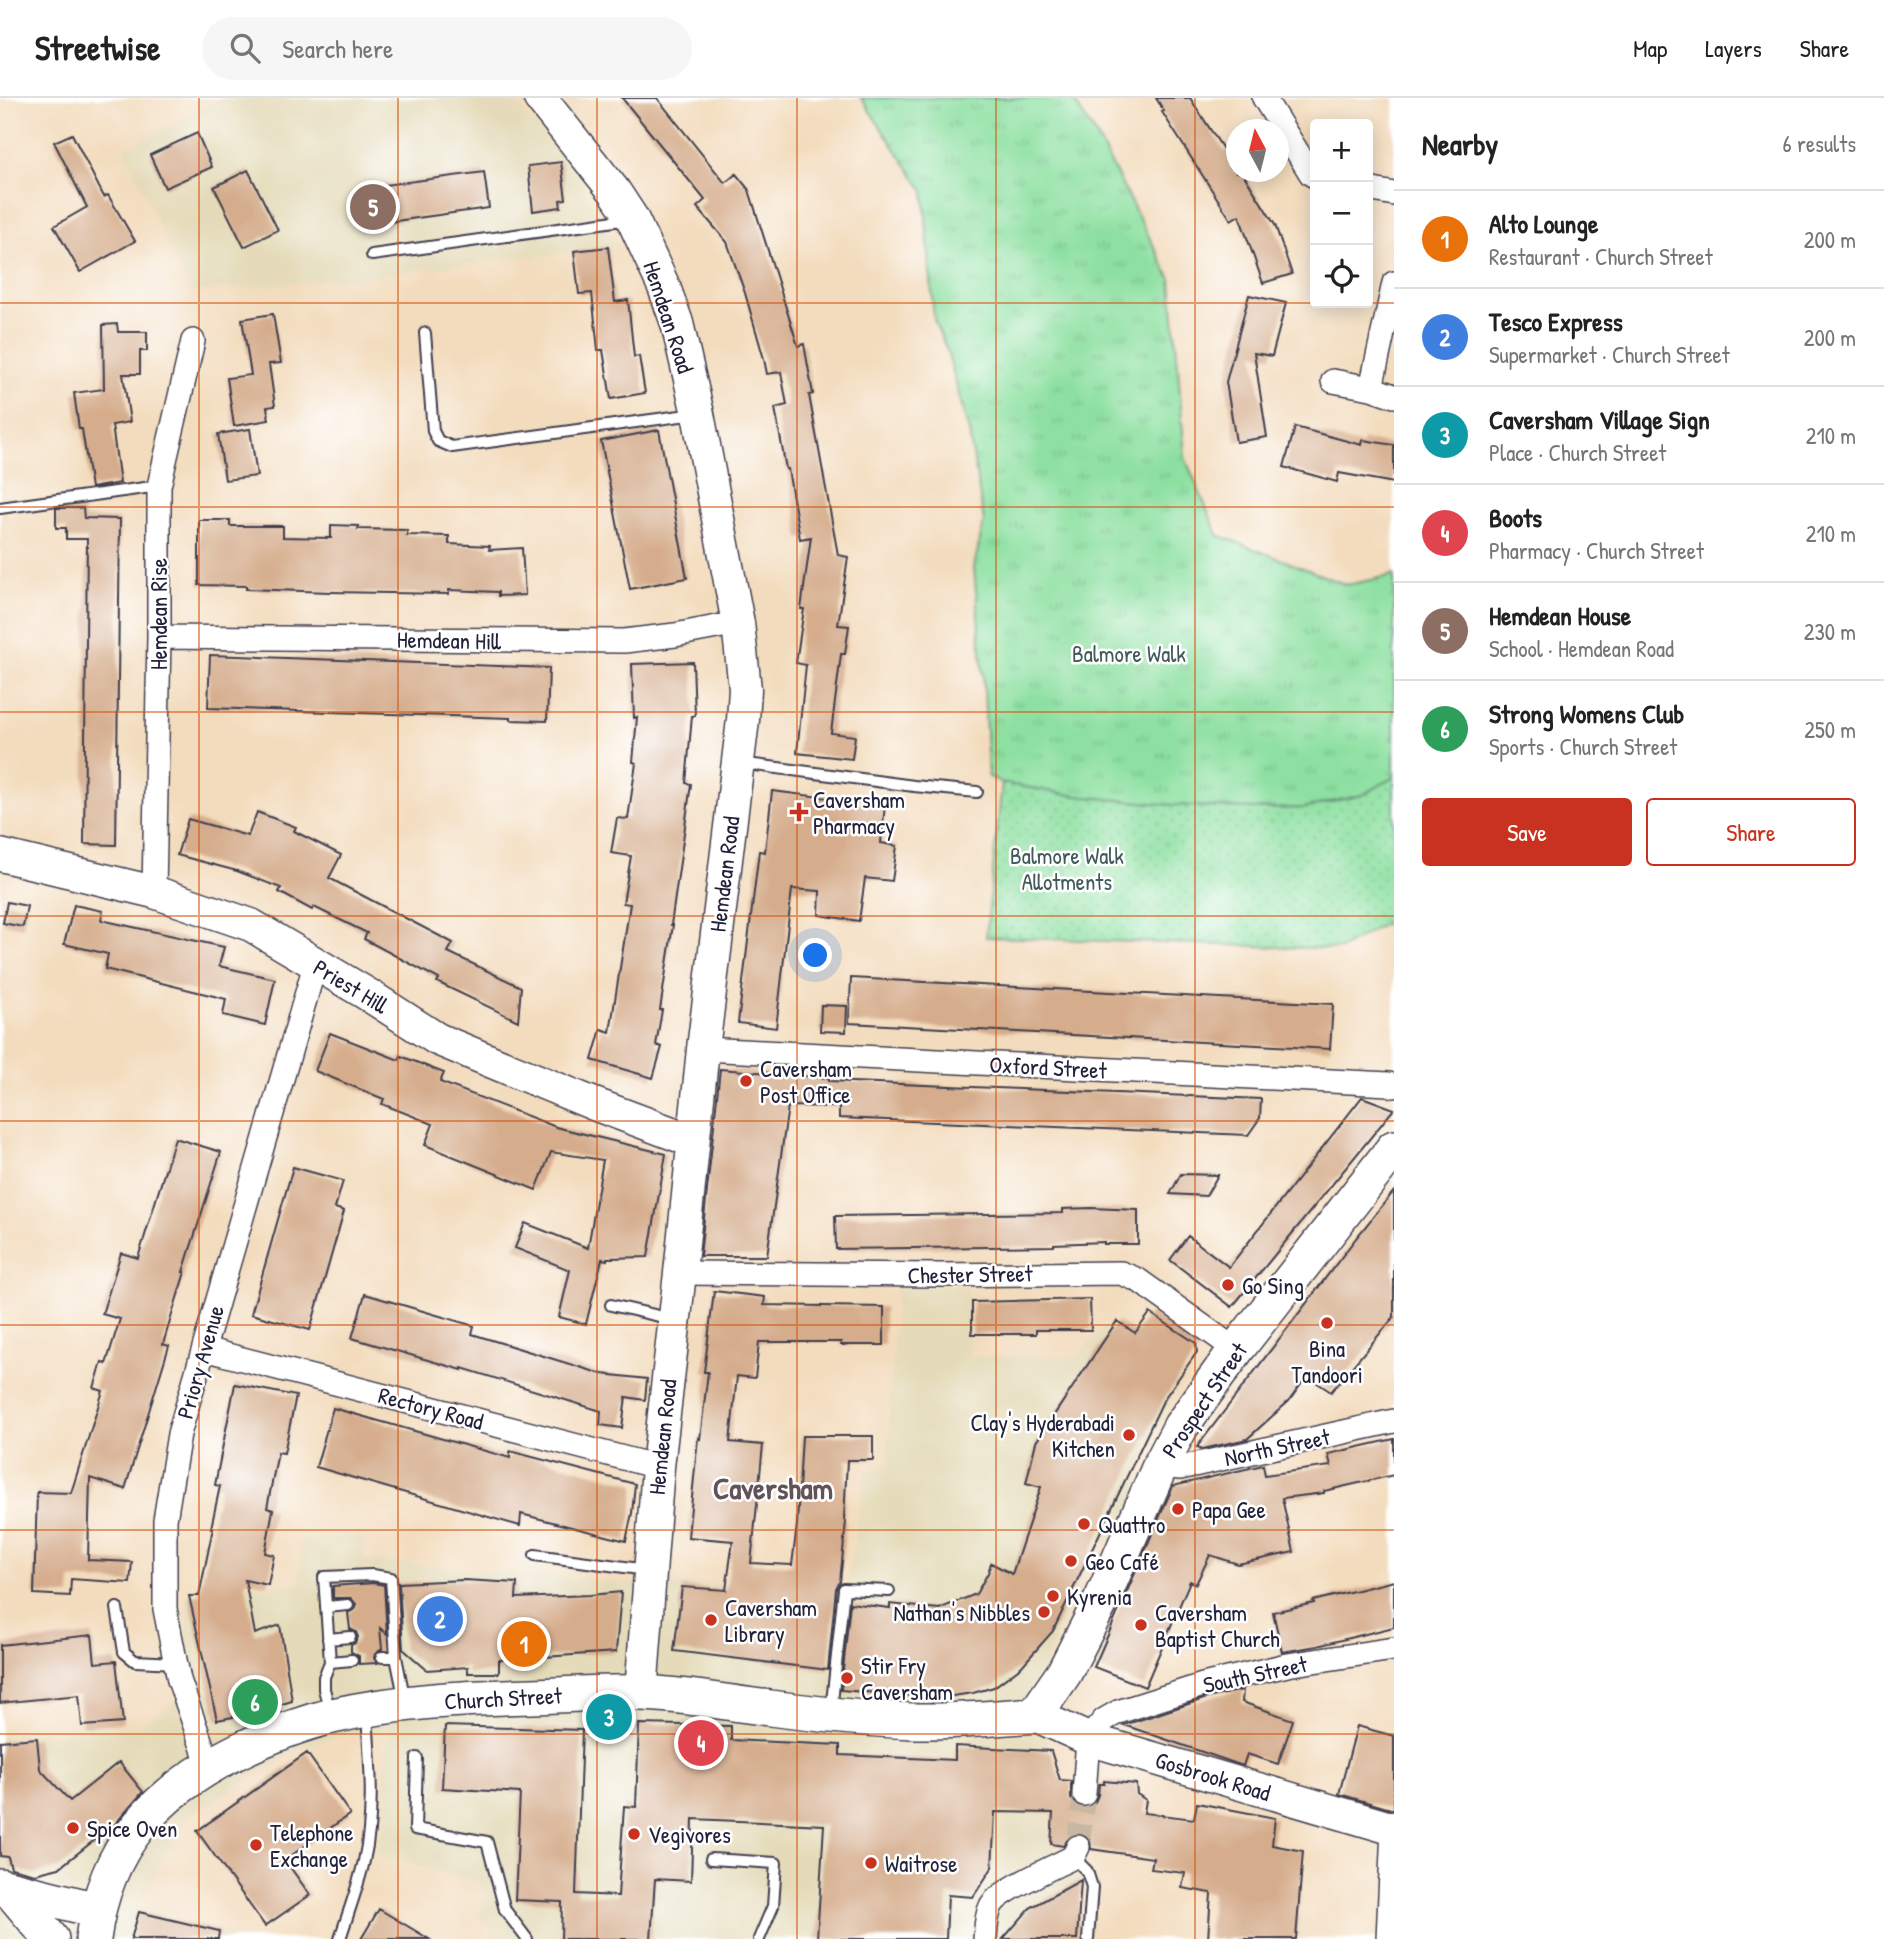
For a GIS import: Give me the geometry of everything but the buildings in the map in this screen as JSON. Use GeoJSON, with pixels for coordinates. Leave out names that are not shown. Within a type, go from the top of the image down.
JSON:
{"type":"FeatureCollection","features":[{"type":"Feature","properties":{"kind":"main road","name":"Prospect Street"},"geometry":{"type":"LineString","coordinates":[[1035,1715],[1065,1673],[1181,1426],[1236,1350],[1394,1147]]}},
{"type":"Feature","properties":{"kind":"main road","name":"Church Street"},"geometry":{"type":"LineString","coordinates":[[95,1924],[111,1870],[126,1844],[152,1810],[173,1791],[209,1766],[274,1734],[332,1716],[405,1704],[483,1697],[641,1693],[914,1721],[1035,1715]]}},
{"type":"Feature","properties":{"kind":"main road"},"geometry":{"type":"LineString","coordinates":[[4,1887],[95,1924]]}},
{"type":"Feature","properties":{"kind":"main road"},"geometry":{"type":"LineString","coordinates":[[4,1887],[51,1939]]}},
{"type":"Feature","properties":{"kind":"street","name":"Hemdean Road"},"geometry":{"type":"LineString","coordinates":[[540,98],[615,192],[632,218],[664,287],[677,323],[698,414],[738,623],[745,689],[658,1467],[641,1693]]}},
{"type":"Feature","properties":{"kind":"street"},"geometry":{"type":"LineString","coordinates":[[1264,98],[1310,172]]}},
{"type":"Feature","properties":{"kind":"street"},"geometry":{"type":"LineString","coordinates":[[1373,190],[1394,194]]}},
{"type":"Feature","properties":{"kind":"street"},"geometry":{"type":"LineString","coordinates":[[1371,388],[1394,283]]}},
{"type":"Feature","properties":{"kind":"street","name":"Hemdean Rise"},"geometry":{"type":"LineString","coordinates":[[154,892],[159,486],[193,341]]}},
{"type":"Feature","properties":{"kind":"street"},"geometry":{"type":"LineString","coordinates":[[1334,381],[1371,388],[1394,396]]}},
{"type":"Feature","properties":{"kind":"street","name":"Hemdean Hill"},"geometry":{"type":"LineString","coordinates":[[159,637],[624,641],[738,623]]}},
{"type":"Feature","properties":{"kind":"street","name":"Priest Hill"},"geometry":{"type":"LineString","coordinates":[[0,855],[154,892],[251,925],[437,1039],[594,1104],[694,1141]]}},
{"type":"Feature","properties":{"kind":"street","name":"Priory Avenue"},"geometry":{"type":"LineString","coordinates":[[209,1766],[179,1680],[165,1609],[165,1520],[179,1434],[316,965]]}},
{"type":"Feature","properties":{"kind":"street","name":"Oxford Street"},"geometry":{"type":"LineString","coordinates":[[703,1049],[1394,1086]]}},
{"type":"Feature","properties":{"kind":"street","name":"Chester Street"},"geometry":{"type":"LineString","coordinates":[[680,1273],[1121,1273],[1138,1280],[1236,1350]]}},
{"type":"Feature","properties":{"kind":"street","name":"Rectory Road"},"geometry":{"type":"LineString","coordinates":[[204,1349],[658,1467]]}},
{"type":"Feature","properties":{"kind":"street","name":"North Street"},"geometry":{"type":"LineString","coordinates":[[1160,1466],[1180,1468],[1394,1422]]}},
{"type":"Feature","properties":{"kind":"street","name":"South Street"},"geometry":{"type":"LineString","coordinates":[[1088,1739],[1104,1720],[1118,1712],[1203,1685],[1287,1665],[1394,1649]]}},
{"type":"Feature","properties":{"kind":"street","name":"Gosbrook Road"},"geometry":{"type":"LineString","coordinates":[[1035,1715],[1088,1739],[1394,1829]]}},
{"type":"Feature","properties":{"kind":"street"},"geometry":{"type":"LineString","coordinates":[[1084,1794],[1088,1739]]}},
{"type":"Feature","properties":{"kind":"street"},"geometry":{"type":"LineString","coordinates":[[1388,1939],[1394,1829]]}},
{"type":"Feature","properties":{"kind":"street"},"geometry":{"type":"LineString","coordinates":[[985,1939],[992,1903],[1006,1892],[1076,1852]]}},
{"type":"Feature","properties":{"kind":"lane"},"geometry":{"type":"LineString","coordinates":[[372,255],[632,218]]}},
{"type":"Feature","properties":{"kind":"lane"},"geometry":{"type":"LineString","coordinates":[[425,334],[433,431],[438,440],[452,447],[698,414]]}},
{"type":"Feature","properties":{"kind":"lane"},"geometry":{"type":"LineString","coordinates":[[0,508],[159,486]]}},
{"type":"Feature","properties":{"kind":"lane"},"geometry":{"type":"LineString","coordinates":[[738,762],[977,792]]}},
{"type":"Feature","properties":{"kind":"lane"},"geometry":{"type":"LineString","coordinates":[[611,1305],[675,1319]]}},
{"type":"Feature","properties":{"kind":"lane"},"geometry":{"type":"LineString","coordinates":[[536,1555],[650,1570]]}},
{"type":"Feature","properties":{"kind":"lane"},"geometry":{"type":"LineString","coordinates":[[332,1716],[324,1689],[324,1677],[330,1662],[324,1577],[372,1575],[391,1578],[396,1657],[405,1704]]}},
{"type":"Feature","properties":{"kind":"lane"},"geometry":{"type":"LineString","coordinates":[[831,1714],[844,1589],[889,1591]]}},
{"type":"Feature","properties":{"kind":"lane"},"geometry":{"type":"LineString","coordinates":[[379,1603],[393,1602]]}},
{"type":"Feature","properties":{"kind":"lane"},"geometry":{"type":"LineString","coordinates":[[326,1607],[348,1605]]}},
{"type":"Feature","properties":{"kind":"lane"},"geometry":{"type":"LineString","coordinates":[[117,1608],[124,1652],[135,1661],[176,1663]]}},
{"type":"Feature","properties":{"kind":"lane"},"geometry":{"type":"LineString","coordinates":[[381,1635],[395,1633]]}},
{"type":"Feature","properties":{"kind":"lane"},"geometry":{"type":"LineString","coordinates":[[328,1639],[350,1637]]}},
{"type":"Feature","properties":{"kind":"lane"},"geometry":{"type":"LineString","coordinates":[[382,1657],[396,1657]]}},
{"type":"Feature","properties":{"kind":"lane"},"geometry":{"type":"LineString","coordinates":[[330,1662],[352,1660]]}},
{"type":"Feature","properties":{"kind":"lane"},"geometry":{"type":"LineString","coordinates":[[340,1939],[364,1861],[370,1821],[366,1709]]}},
{"type":"Feature","properties":{"kind":"lane"},"geometry":{"type":"LineString","coordinates":[[417,1758],[415,1829],[487,1842],[505,1910],[527,1939]]}},
{"type":"Feature","properties":{"kind":"lane"},"geometry":{"type":"LineString","coordinates":[[1076,1852],[1087,1871],[1092,1887],[1088,1939]]}},
{"type":"Feature","properties":{"kind":"lane"},"geometry":{"type":"LineString","coordinates":[[711,1859],[776,1863],[773,1906],[759,1939]]}},
{"type":"Feature","properties":{"kind":"shaded area"},"geometry":{"type":"Polygon","coordinates":[[[222,98],[511,98],[573,167],[615,247],[350,278],[191,292],[124,149],[222,98]]]}},
{"type":"Feature","properties":{"kind":"shaded area"},"geometry":{"type":"Polygon","coordinates":[[[968,1286],[970,1356],[1077,1357],[1104,1327],[1183,1373],[1133,1480],[1204,1507],[1173,1569],[1099,1537],[1048,1657],[1051,1844],[1081,1880],[1077,1939],[497,1939],[479,1914],[487,1897],[476,1882],[376,1855],[383,1817],[387,1729],[348,1734],[303,1747],[186,1816],[137,1907],[247,1939],[0,1939],[0,1737],[138,1727],[189,1693],[186,1593],[299,1584],[302,1538],[364,1536],[364,1560],[626,1583],[846,1586],[865,1472],[887,1463],[896,1288],[968,1286]]]}},
{"type":"Feature","properties":{"kind":"green space","name":"Balmore Walk"},"geometry":{"type":"Polygon","coordinates":[[[861,98],[1072,98],[1097,137],[1171,279],[1185,458],[1218,535],[1347,585],[1394,575],[1394,777],[1362,795],[1304,808],[1255,809],[1077,796],[1002,783],[988,776],[974,567],[984,521],[969,432],[947,350],[934,320],[924,191],[861,98]]]}},
{"type":"Feature","properties":{"kind":"green space","name":"Balmore Walk Allotments"},"geometry":{"type":"Polygon","coordinates":[[[1394,777],[1394,918],[1340,949],[986,937],[1002,783],[1077,796],[1255,809],[1304,808],[1362,795],[1394,777]]]}},
{"type":"Feature","properties":{"kind":"tunnel"},"geometry":{"type":"LineString","coordinates":[[1078,1847],[1084,1794]]}},
{"type":"Feature","properties":{"kind":"place","name":"Hemdean House"},"geometry":{"type":"Point","coordinates":[373,207]}},
{"type":"Feature","properties":{"kind":"place","name":"Caversham Pharmacy"},"geometry":{"type":"Point","coordinates":[799,812]}},
{"type":"Feature","properties":{"kind":"place","name":"Caversham Post Office"},"geometry":{"type":"Point","coordinates":[746,1081]}},
{"type":"Feature","properties":{"kind":"place","name":"Go Sing"},"geometry":{"type":"Point","coordinates":[1228,1285]}},
{"type":"Feature","properties":{"kind":"place","name":"Bina Tandoori"},"geometry":{"type":"Point","coordinates":[1327,1323]}},
{"type":"Feature","properties":{"kind":"place","name":"Clay's Hyderabadi Kitchen"},"geometry":{"type":"Point","coordinates":[1129,1435]}},
{"type":"Feature","properties":{"kind":"place","name":"Papa Gee"},"geometry":{"type":"Point","coordinates":[1178,1509]}},
{"type":"Feature","properties":{"kind":"place","name":"Quattro"},"geometry":{"type":"Point","coordinates":[1084,1524]}},
{"type":"Feature","properties":{"kind":"place","name":"Geo Café"},"geometry":{"type":"Point","coordinates":[1071,1561]}},
{"type":"Feature","properties":{"kind":"place","name":"Kyrenia"},"geometry":{"type":"Point","coordinates":[1053,1596]}},
{"type":"Feature","properties":{"kind":"place","name":"Nathan's Nibbles"},"geometry":{"type":"Point","coordinates":[1044,1612]}},
{"type":"Feature","properties":{"kind":"place","name":"Tesco Express"},"geometry":{"type":"Point","coordinates":[440,1619]}},
{"type":"Feature","properties":{"kind":"place","name":"Caversham Library"},"geometry":{"type":"Point","coordinates":[711,1620]}},
{"type":"Feature","properties":{"kind":"place","name":"Caversham Baptist Church"},"geometry":{"type":"Point","coordinates":[1141,1625]}},
{"type":"Feature","properties":{"kind":"place","name":"Alto Lounge"},"geometry":{"type":"Point","coordinates":[524,1644]}},
{"type":"Feature","properties":{"kind":"place","name":"Stir Fry Caversham"},"geometry":{"type":"Point","coordinates":[847,1678]}},
{"type":"Feature","properties":{"kind":"place","name":"Strong Womens Club"},"geometry":{"type":"Point","coordinates":[255,1702]}},
{"type":"Feature","properties":{"kind":"place","name":"Caversham Village Sign"},"geometry":{"type":"Point","coordinates":[609,1717]}},
{"type":"Feature","properties":{"kind":"place","name":"Boots"},"geometry":{"type":"Point","coordinates":[701,1743]}},
{"type":"Feature","properties":{"kind":"place","name":"Spice Oven"},"geometry":{"type":"Point","coordinates":[73,1828]}},
{"type":"Feature","properties":{"kind":"place","name":"Vegivores"},"geometry":{"type":"Point","coordinates":[634,1834]}},
{"type":"Feature","properties":{"kind":"place","name":"Telephone Exchange"},"geometry":{"type":"Point","coordinates":[256,1845]}},
{"type":"Feature","properties":{"kind":"place","name":"Waitrose"},"geometry":{"type":"Point","coordinates":[871,1863]}},
{"type":"Feature","properties":{"kind":"district","name":"Caversham"},"geometry":{"type":"Point","coordinates":[773,1488]}}]}
